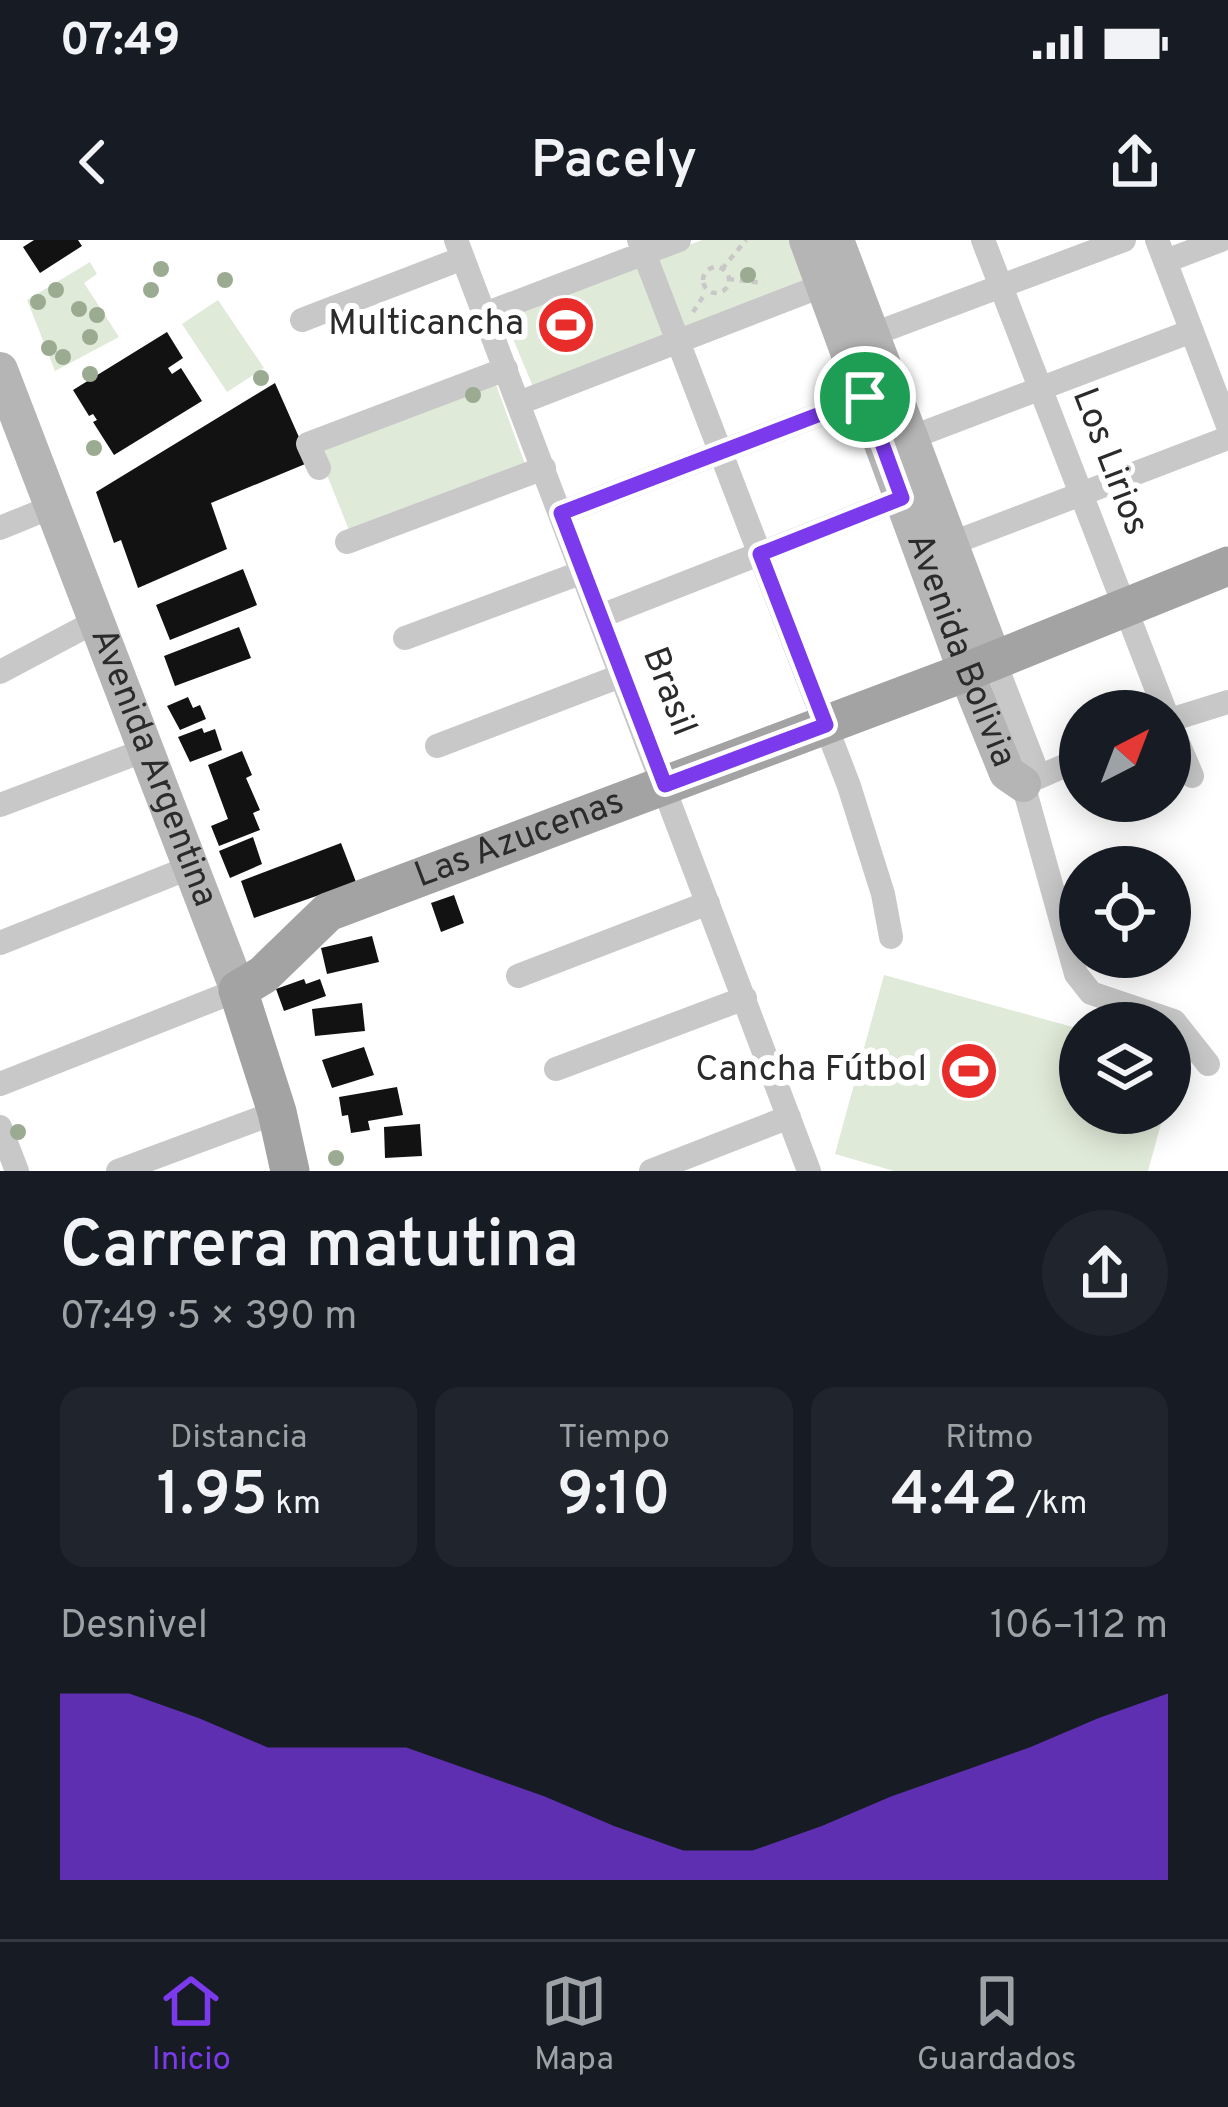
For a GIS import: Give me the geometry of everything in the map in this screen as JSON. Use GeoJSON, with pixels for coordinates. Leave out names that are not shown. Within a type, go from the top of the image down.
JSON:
{"type":"FeatureCollection","features":[{"type":"Feature","properties":{"kind":"main road","name":"Las Azucenas"},"geometry":{"type":"LineString","coordinates":[[238,990],[263,975],[328,912],[980,666],[1228,566]]}},
{"type":"Feature","properties":{"kind":"main road","name":"Avenida Argentina"},"geometry":{"type":"LineString","coordinates":[[238,990],[277,1112],[290,1171]]}},
{"type":"Feature","properties":{"kind":"street"},"geometry":{"type":"LineString","coordinates":[[485,314],[642,246],[679,240]]}},
{"type":"Feature","properties":{"kind":"street","name":"Avenida Bolivia"},"geometry":{"type":"LineString","coordinates":[[807,240],[902,498],[980,666]]}},
{"type":"Feature","properties":{"kind":"street","name":"Avenida Bolivia"},"geometry":{"type":"LineString","coordinates":[[836,240],[950,544],[1007,773],[1031,781]]}},
{"type":"Feature","properties":{"kind":"street","name":"Los Lirios"},"geometry":{"type":"LineString","coordinates":[[983,240],[1157,690]]}},
{"type":"Feature","properties":{"kind":"street"},"geometry":{"type":"LineString","coordinates":[[871,334],[1124,240]]}},
{"type":"Feature","properties":{"kind":"street"},"geometry":{"type":"LineString","coordinates":[[1221,240],[1161,251],[1225,411]]}},
{"type":"Feature","properties":{"kind":"street"},"geometry":{"type":"LineString","coordinates":[[642,246],[826,725],[868,844],[891,937]]}},
{"type":"Feature","properties":{"kind":"street"},"geometry":{"type":"LineString","coordinates":[[302,320],[460,249]]}},
{"type":"Feature","properties":{"kind":"street","name":"Brasil"},"geometry":{"type":"LineString","coordinates":[[460,249],[809,1171]]}},
{"type":"Feature","properties":{"kind":"street"},"geometry":{"type":"LineString","coordinates":[[519,403],[824,285]]}},
{"type":"Feature","properties":{"kind":"street"},"geometry":{"type":"LineString","coordinates":[[910,438],[1192,331]]}},
{"type":"Feature","properties":{"kind":"street"},"geometry":{"type":"LineString","coordinates":[[319,468],[308,444],[506,369]]}},
{"type":"Feature","properties":{"kind":"street","name":"Avenida Argentina"},"geometry":{"type":"LineString","coordinates":[[2,384],[54,506],[238,990]]}},
{"type":"Feature","properties":{"kind":"street"},"geometry":{"type":"LineString","coordinates":[[561,513],[865,397]]}},
{"type":"Feature","properties":{"kind":"street"},"geometry":{"type":"LineString","coordinates":[[950,544],[1228,438]]}},
{"type":"Feature","properties":{"kind":"street"},"geometry":{"type":"LineString","coordinates":[[347,542],[544,468]]}},
{"type":"Feature","properties":{"kind":"street"},"geometry":{"type":"LineString","coordinates":[[601,616],[902,498]]}},
{"type":"Feature","properties":{"kind":"street"},"geometry":{"type":"LineString","coordinates":[[0,528],[54,506]]}},
{"type":"Feature","properties":{"kind":"street"},"geometry":{"type":"LineString","coordinates":[[405,638],[584,572]]}},
{"type":"Feature","properties":{"kind":"street"},"geometry":{"type":"LineString","coordinates":[[0,672],[98,620]]}},
{"type":"Feature","properties":{"kind":"street"},"geometry":{"type":"LineString","coordinates":[[437,746],[623,675]]}},
{"type":"Feature","properties":{"kind":"street"},"geometry":{"type":"LineString","coordinates":[[1191,715],[1228,702]]}},
{"type":"Feature","properties":{"kind":"street"},"geometry":{"type":"LineString","coordinates":[[0,805],[148,749]]}},
{"type":"Feature","properties":{"kind":"street"},"geometry":{"type":"LineString","coordinates":[[1059,768],[1031,781],[1076,974],[1091,993],[1174,1021],[1208,1064]]}},
{"type":"Feature","properties":{"kind":"street"},"geometry":{"type":"LineString","coordinates":[[0,943],[191,867]]}},
{"type":"Feature","properties":{"kind":"street"},"geometry":{"type":"LineString","coordinates":[[518,976],[708,903]]}},
{"type":"Feature","properties":{"kind":"street"},"geometry":{"type":"LineString","coordinates":[[0,1084],[238,990]]}},
{"type":"Feature","properties":{"kind":"street"},"geometry":{"type":"LineString","coordinates":[[556,1069],[745,998]]}},
{"type":"Feature","properties":{"kind":"street"},"geometry":{"type":"LineString","coordinates":[[118,1171],[277,1112]]}},
{"type":"Feature","properties":{"kind":"street"},"geometry":{"type":"LineString","coordinates":[[651,1171],[789,1118]]}},
{"type":"Feature","properties":{"kind":"street"},"geometry":{"type":"LineString","coordinates":[[0,1127],[17,1171]]}},
{"type":"Feature","properties":{"kind":"path"},"geometry":{"type":"LineString","coordinates":[[722,269],[728,279],[726,287],[716,293],[708,290],[703,283],[706,271],[722,269],[746,240]]}},
{"type":"Feature","properties":{"kind":"green space"},"geometry":{"type":"Polygon","coordinates":[[[702,240],[802,240],[818,282],[534,389],[503,315],[702,240]]]}},
{"type":"Feature","properties":{"kind":"green space"},"geometry":{"type":"Polygon","coordinates":[[[90,262],[97,274],[84,283],[119,337],[55,371],[27,300],[90,262]]]}},
{"type":"Feature","properties":{"kind":"green space"},"geometry":{"type":"Polygon","coordinates":[[[218,300],[264,368],[227,392],[182,324],[218,300]]]}},
{"type":"Feature","properties":{"kind":"green space"},"geometry":{"type":"Polygon","coordinates":[[[495,382],[525,464],[351,535],[317,450],[495,382]]]}},
{"type":"Feature","properties":{"kind":"green space","name":"Cancha Fútbol"},"geometry":{"type":"Polygon","coordinates":[[[884,975],[1059,1023],[1059,1134],[1158,1134],[1148,1171],[894,1171],[835,1154],[884,975]]]}},
{"type":"Feature","properties":{"kind":"building"},"geometry":{"type":"Polygon","coordinates":[[[34,240],[78,240],[82,246],[40,273],[23,247],[34,240]]]}},
{"type":"Feature","properties":{"kind":"building"},"geometry":{"type":"Polygon","coordinates":[[[167,332],[183,358],[168,368],[172,374],[181,368],[202,401],[114,455],[93,422],[97,420],[89,416],[73,390],[167,332]]]}},
{"type":"Feature","properties":{"kind":"building"},"geometry":{"type":"Polygon","coordinates":[[[275,383],[310,462],[211,503],[227,549],[138,588],[121,540],[114,543],[96,492],[275,383]]]}},
{"type":"Feature","properties":{"kind":"building"},"geometry":{"type":"Polygon","coordinates":[[[243,569],[257,605],[170,640],[156,605],[243,569]]]}},
{"type":"Feature","properties":{"kind":"building"},"geometry":{"type":"Polygon","coordinates":[[[239,627],[251,658],[175,686],[164,656],[239,627]]]}},
{"type":"Feature","properties":{"kind":"building"},"geometry":{"type":"Polygon","coordinates":[[[188,697],[193,708],[200,705],[206,719],[180,730],[167,706],[188,697]]]}},
{"type":"Feature","properties":{"kind":"building"},"geometry":{"type":"Polygon","coordinates":[[[202,728],[204,733],[215,729],[222,750],[190,762],[178,737],[202,728]]]}},
{"type":"Feature","properties":{"kind":"building"},"geometry":{"type":"Polygon","coordinates":[[[242,751],[252,775],[246,778],[260,810],[253,813],[260,830],[219,846],[211,826],[228,819],[208,765],[242,751]]]}},
{"type":"Feature","properties":{"kind":"building"},"geometry":{"type":"Polygon","coordinates":[[[253,837],[262,864],[230,878],[219,851],[253,837]]]}},
{"type":"Feature","properties":{"kind":"building"},"geometry":{"type":"Polygon","coordinates":[[[341,843],[356,882],[254,918],[241,881],[341,843]]]}},
{"type":"Feature","properties":{"kind":"building"},"geometry":{"type":"Polygon","coordinates":[[[454,895],[464,923],[441,932],[431,903],[454,895]]]}},
{"type":"Feature","properties":{"kind":"building"},"geometry":{"type":"Polygon","coordinates":[[[372,936],[379,962],[327,974],[321,948],[372,936]]]}},
{"type":"Feature","properties":{"kind":"building"},"geometry":{"type":"Polygon","coordinates":[[[304,979],[306,984],[320,979],[326,996],[284,1011],[276,989],[304,979]]]}},
{"type":"Feature","properties":{"kind":"building"},"geometry":{"type":"Polygon","coordinates":[[[362,1003],[365,1031],[315,1036],[312,1009],[362,1003]]]}},
{"type":"Feature","properties":{"kind":"building"},"geometry":{"type":"Polygon","coordinates":[[[364,1047],[374,1075],[332,1088],[322,1060],[364,1047]]]}},
{"type":"Feature","properties":{"kind":"building"},"geometry":{"type":"Polygon","coordinates":[[[397,1087],[403,1115],[368,1121],[370,1130],[351,1133],[339,1097],[397,1087]]]}},
{"type":"Feature","properties":{"kind":"building"},"geometry":{"type":"Polygon","coordinates":[[[420,1124],[422,1156],[385,1158],[384,1127],[420,1124]]]}},
{"type":"Feature","properties":{"kind":"place","name":"Multicancha"},"geometry":{"type":"Point","coordinates":[566,325]}},
{"type":"Feature","properties":{"kind":"place","name":"Cancha Fútbol"},"geometry":{"type":"Point","coordinates":[969,1071]}},
{"type":"Feature","properties":{"kind":"route"},"geometry":{"type":"LineString","coordinates":[[865,397],[902,498],[760,554],[826,725],[665,785],[561,513],[865,397]]}}]}
